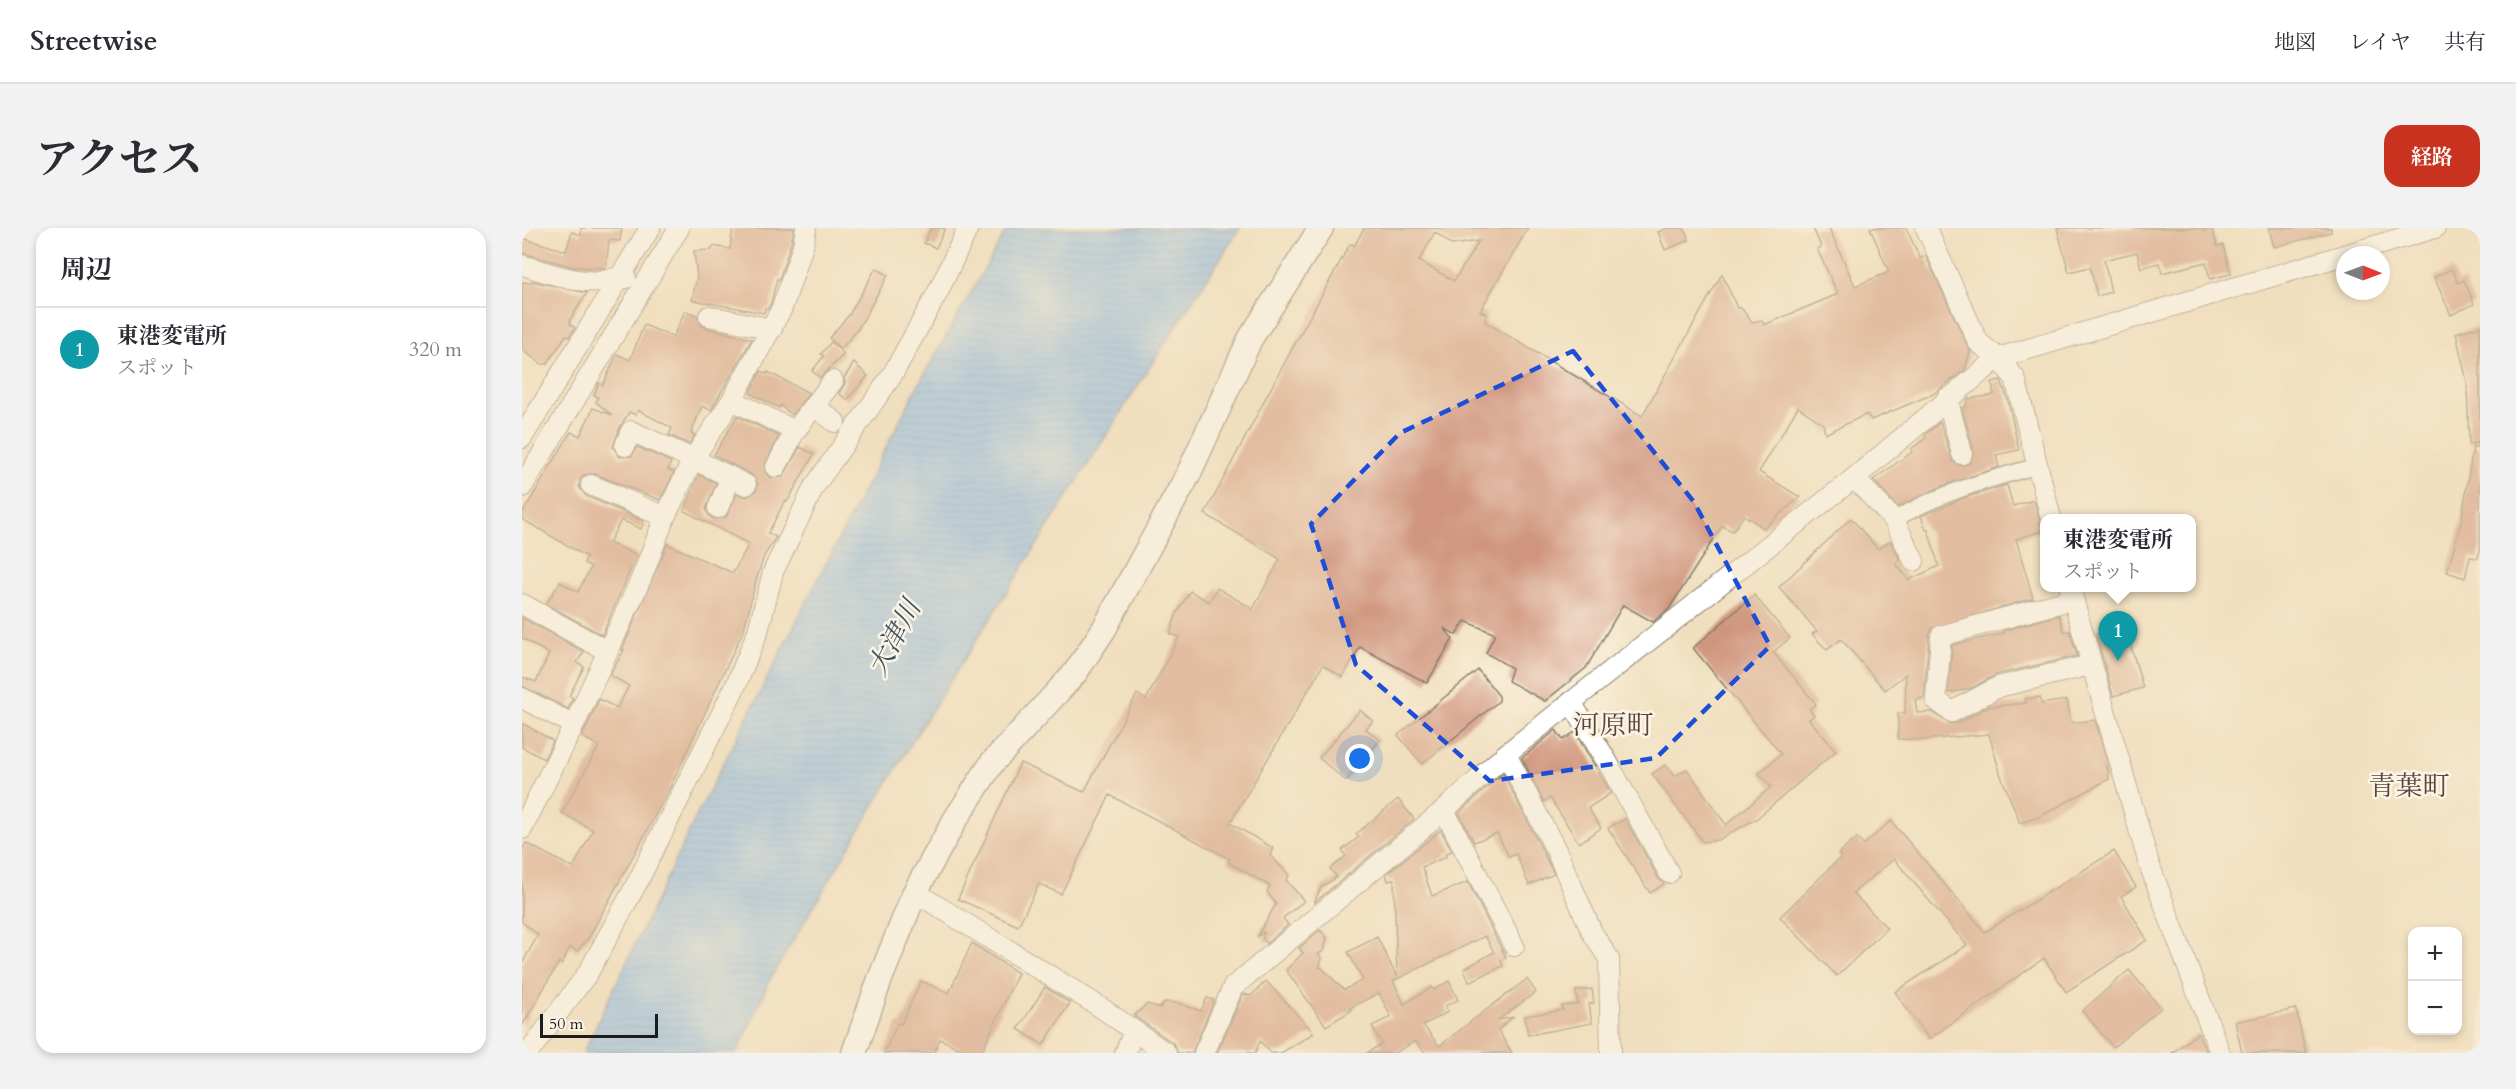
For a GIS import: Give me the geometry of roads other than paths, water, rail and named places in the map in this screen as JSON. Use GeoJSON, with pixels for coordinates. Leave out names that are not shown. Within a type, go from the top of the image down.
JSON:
{"type":"FeatureCollection","features":[{"type":"Feature","properties":{"kind":"street"},"geometry":{"type":"LineString","coordinates":[[522,438],[650,228]]}},
{"type":"Feature","properties":{"kind":"street"},"geometry":{"type":"LineString","coordinates":[[522,487],[679,228]]}},
{"type":"Feature","properties":{"kind":"street"},"geometry":{"type":"LineString","coordinates":[[522,829],[574,725],[693,459],[732,400],[782,308],[800,257],[806,228]]}},
{"type":"Feature","properties":{"kind":"street"},"geometry":{"type":"LineString","coordinates":[[528,1053],[588,973],[637,883],[736,685],[758,631],[773,572],[814,487],[891,377],[938,292],[968,228]]}},
{"type":"Feature","properties":{"kind":"street"},"geometry":{"type":"LineString","coordinates":[[855,1053],[880,979],[915,892],[955,820],[992,763],[1075,673],[1104,629],[1188,475],[1250,339],[1321,228]]}},
{"type":"Feature","properties":{"kind":"street"},"geometry":{"type":"LineString","coordinates":[[1926,228],[1978,342],[1998,358],[2015,378],[2050,514]]}},
{"type":"Feature","properties":{"kind":"street"},"geometry":{"type":"LineString","coordinates":[[1204,1053],[1233,987],[1506,754],[1854,478],[1947,398],[1998,358],[2435,228]]}},
{"type":"Feature","properties":{"kind":"street"},"geometry":{"type":"LineString","coordinates":[[522,265],[578,281],[614,280],[622,275]]}},
{"type":"Feature","properties":{"kind":"street"},"geometry":{"type":"LineString","coordinates":[[622,275],[643,287]]}},
{"type":"Feature","properties":{"kind":"street"},"geometry":{"type":"LineString","coordinates":[[709,316],[772,328]]}},
{"type":"Feature","properties":{"kind":"street"},"geometry":{"type":"LineString","coordinates":[[573,354],[594,367]]}},
{"type":"Feature","properties":{"kind":"street"},"geometry":{"type":"LineString","coordinates":[[776,467],[795,431],[833,381]]}},
{"type":"Feature","properties":{"kind":"street"},"geometry":{"type":"LineString","coordinates":[[1947,398],[1962,454]]}},
{"type":"Feature","properties":{"kind":"street"},"geometry":{"type":"LineString","coordinates":[[732,400],[795,431]]}},
{"type":"Feature","properties":{"kind":"street"},"geometry":{"type":"LineString","coordinates":[[814,406],[836,422]]}},
{"type":"Feature","properties":{"kind":"street"},"geometry":{"type":"LineString","coordinates":[[635,433],[738,481],[718,508]]}},
{"type":"Feature","properties":{"kind":"street"},"geometry":{"type":"LineString","coordinates":[[522,445],[540,456]]}},
{"type":"Feature","properties":{"kind":"street"},"geometry":{"type":"LineString","coordinates":[[1894,520],[1919,505],[1962,487],[2037,466]]}},
{"type":"Feature","properties":{"kind":"street"},"geometry":{"type":"LineString","coordinates":[[1854,478],[1894,520],[1914,561]]}},
{"type":"Feature","properties":{"kind":"street"},"geometry":{"type":"LineString","coordinates":[[591,485],[665,518]]}},
{"type":"Feature","properties":{"kind":"street"},"geometry":{"type":"LineString","coordinates":[[2091,665],[1998,687],[1952,712],[1936,700],[1941,636],[2071,593],[2149,864],[2220,1053]]}},
{"type":"Feature","properties":{"kind":"street"},"geometry":{"type":"LineString","coordinates":[[522,604],[607,651]]}},
{"type":"Feature","properties":{"kind":"street"},"geometry":{"type":"LineString","coordinates":[[522,698],[574,725]]}},
{"type":"Feature","properties":{"kind":"street"},"geometry":{"type":"LineString","coordinates":[[1571,702],[1669,873]]}},
{"type":"Feature","properties":{"kind":"street"},"geometry":{"type":"LineString","coordinates":[[1506,754],[1609,960],[1611,1053]]}},
{"type":"Feature","properties":{"kind":"street"},"geometry":{"type":"LineString","coordinates":[[1443,810],[1514,946]]}},
{"type":"Feature","properties":{"kind":"street"},"geometry":{"type":"LineString","coordinates":[[915,892],[1100,1007],[1166,1053]]}},
{"type":"Feature","properties":{"kind":"street"},"geometry":{"type":"LineString","coordinates":[[1125,1053],[1134,1031]]}},
{"type":"Feature","properties":{"kind":"water","name":"大津川"},"geometry":{"type":"Polygon","coordinates":[[[1008,228],[1240,228],[918,732],[770,979],[737,1053],[583,1053],[698,813],[917,387],[1008,228]]]}},
{"type":"Feature","properties":{"kind":"place","name":"東港変電所"},"geometry":{"type":"Point","coordinates":[2118,661]}},
{"type":"Feature","properties":{"kind":"district","name":"河原町"},"geometry":{"type":"Point","coordinates":[1613,725]}},
{"type":"Feature","properties":{"kind":"district","name":"青葉町"},"geometry":{"type":"Point","coordinates":[2409,786]}}]}
